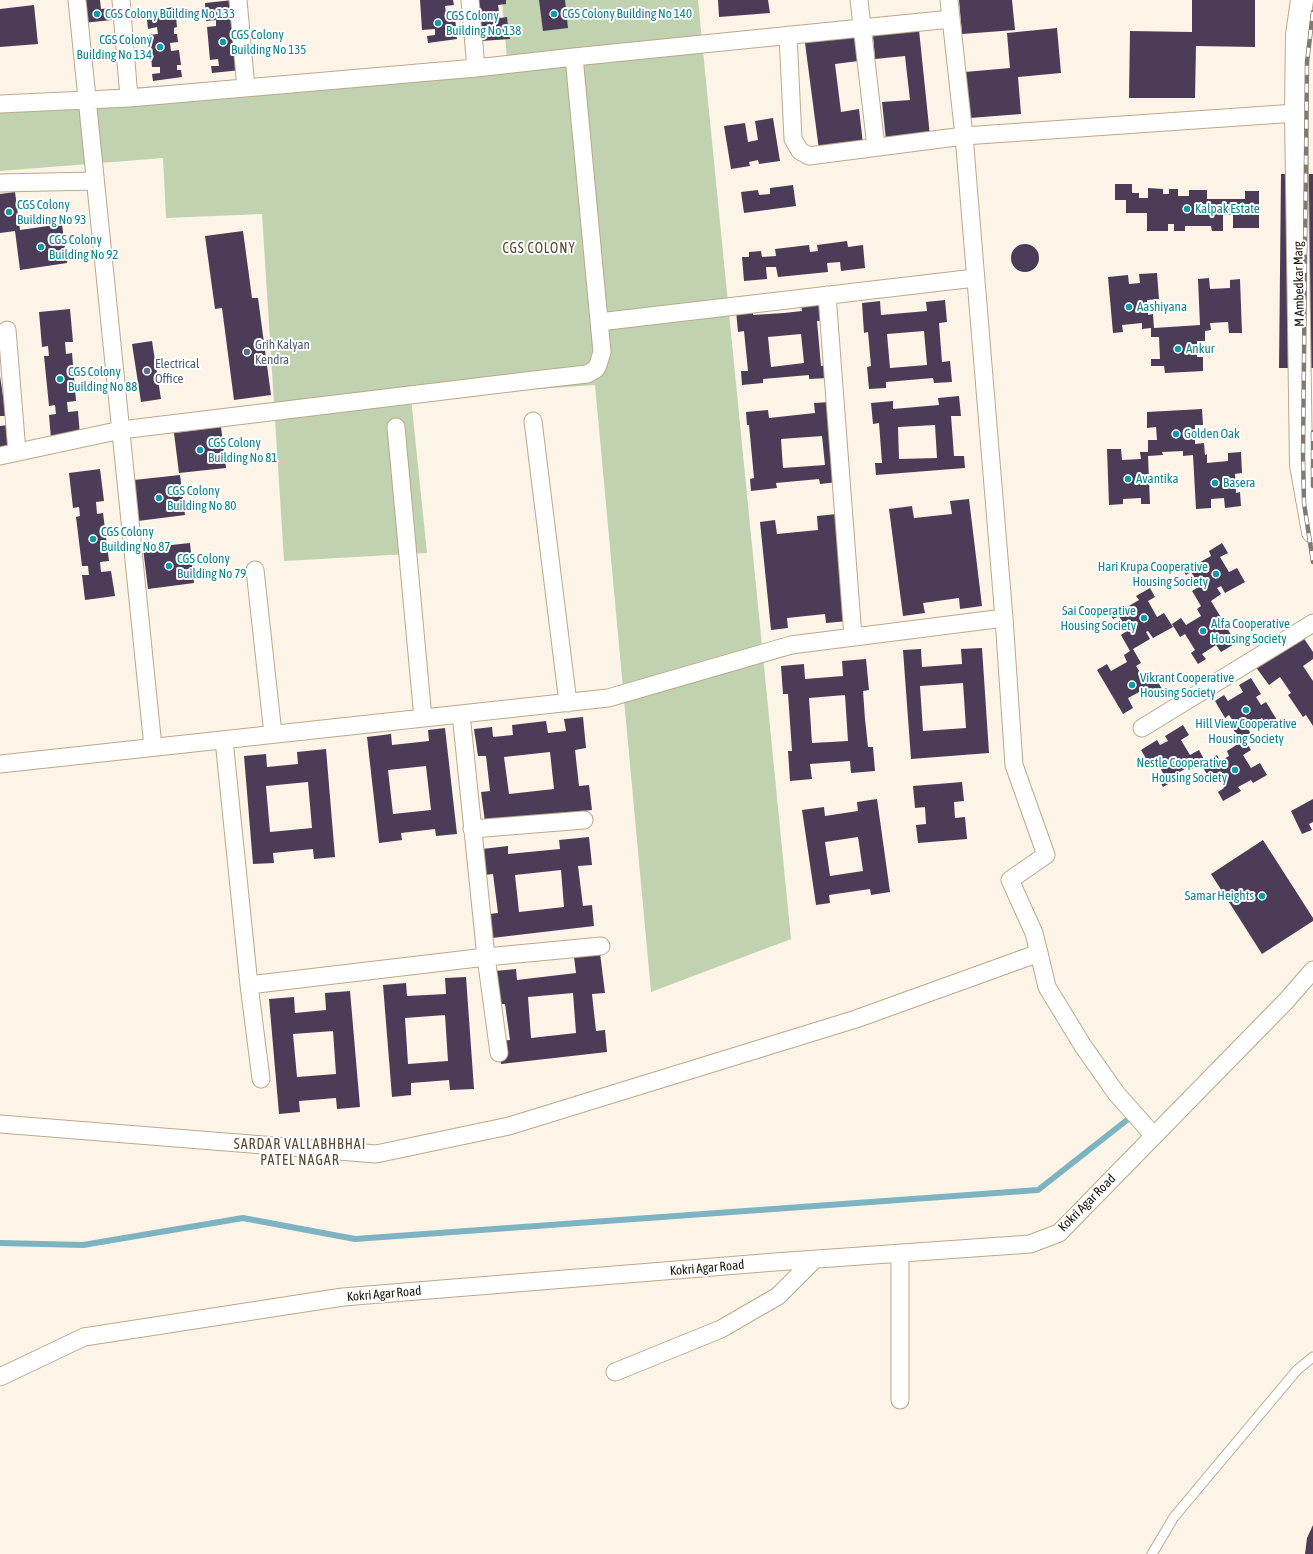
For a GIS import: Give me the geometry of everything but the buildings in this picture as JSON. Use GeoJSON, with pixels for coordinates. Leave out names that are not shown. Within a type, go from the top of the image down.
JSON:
{"type":"FeatureCollection","features":[{"type":"Feature","properties":{"kind":"main road","name":"M Ambedkar Marg"},"geometry":{"type":"LineString","coordinates":[[1302,0],[1305,34],[1305,65],[1296,113],[1306,373],[1301,465],[1313,532]]}},
{"type":"Feature","properties":{"kind":"street"},"geometry":{"type":"LineString","coordinates":[[77,0],[153,747]]}},
{"type":"Feature","properties":{"kind":"street"},"geometry":{"type":"LineString","coordinates":[[121,0],[129,98]]}},
{"type":"Feature","properties":{"kind":"street"},"geometry":{"type":"LineString","coordinates":[[238,0],[246,88]]}},
{"type":"Feature","properties":{"kind":"street"},"geometry":{"type":"LineString","coordinates":[[470,0],[476,68]]}},
{"type":"Feature","properties":{"kind":"street"},"geometry":{"type":"LineString","coordinates":[[859,0],[861,28],[876,147]]}},
{"type":"Feature","properties":{"kind":"street"},"geometry":{"type":"LineString","coordinates":[[949,0],[964,136],[1004,618],[1014,765],[1046,855],[1010,880],[1034,933],[1047,987],[1083,1046],[1116,1093],[1154,1136]]}},
{"type":"Feature","properties":{"kind":"street"},"geometry":{"type":"LineString","coordinates":[[0,104],[129,98],[476,68],[574,56],[951,19]]}},
{"type":"Feature","properties":{"kind":"street"},"geometry":{"type":"LineString","coordinates":[[788,35],[793,139],[800,151],[809,156],[964,136],[1296,113]]}},
{"type":"Feature","properties":{"kind":"street"},"geometry":{"type":"LineString","coordinates":[[0,456],[121,430],[587,374],[596,369],[602,352],[574,56]]}},
{"type":"Feature","properties":{"kind":"street"},"geometry":{"type":"LineString","coordinates":[[0,183],[95,181]]}},
{"type":"Feature","properties":{"kind":"street"},"geometry":{"type":"LineString","coordinates":[[599,322],[975,278]]}},
{"type":"Feature","properties":{"kind":"street"},"geometry":{"type":"LineString","coordinates":[[827,295],[853,637]]}},
{"type":"Feature","properties":{"kind":"street"},"geometry":{"type":"LineString","coordinates":[[7,330],[17,452]]}},
{"type":"Feature","properties":{"kind":"street"},"geometry":{"type":"LineString","coordinates":[[533,421],[568,703]]}},
{"type":"Feature","properties":{"kind":"street"},"geometry":{"type":"LineString","coordinates":[[396,427],[423,718]]}},
{"type":"Feature","properties":{"kind":"street"},"geometry":{"type":"LineString","coordinates":[[256,570],[273,734]]}},
{"type":"Feature","properties":{"kind":"street"},"geometry":{"type":"LineString","coordinates":[[0,764],[608,698],[791,644],[1004,618]]}},
{"type":"Feature","properties":{"kind":"street"},"geometry":{"type":"LineString","coordinates":[[1142,728],[1313,623]]}},
{"type":"Feature","properties":{"kind":"street"},"geometry":{"type":"LineString","coordinates":[[461,714],[486,957],[499,1053]]}},
{"type":"Feature","properties":{"kind":"street"},"geometry":{"type":"LineString","coordinates":[[224,740],[249,985],[261,1079]]}},
{"type":"Feature","properties":{"kind":"street"},"geometry":{"type":"LineString","coordinates":[[472,828],[584,820]]}},
{"type":"Feature","properties":{"kind":"street"},"geometry":{"type":"LineString","coordinates":[[249,985],[486,957],[600,946]]}},
{"type":"Feature","properties":{"kind":"street"},"geometry":{"type":"LineString","coordinates":[[0,1124],[376,1154],[509,1126],[856,1019],[1039,952]]}},
{"type":"Feature","properties":{"kind":"street","name":"Kokri Agar Road"},"geometry":{"type":"LineString","coordinates":[[0,1377],[84,1337],[343,1297],[1030,1244],[1059,1232],[1286,1001],[1313,970]]}},
{"type":"Feature","properties":{"kind":"street"},"geometry":{"type":"LineString","coordinates":[[900,1253],[900,1400]]}},
{"type":"Feature","properties":{"kind":"street"},"geometry":{"type":"LineString","coordinates":[[615,1372],[721,1329],[778,1296],[814,1260]]}},
{"type":"Feature","properties":{"kind":"lane"},"geometry":{"type":"LineString","coordinates":[[1152,1554],[1174,1516],[1297,1370],[1313,1357]]}},
{"type":"Feature","properties":{"kind":"green space"},"geometry":{"type":"Polygon","coordinates":[[[502,0],[698,0],[791,939],[651,992],[595,385],[411,398],[427,553],[284,561],[262,214],[166,218],[163,158],[0,171],[0,98],[507,59],[502,0]]]}},
{"type":"Feature","properties":{"kind":"waterway"},"geometry":{"type":"LineString","coordinates":[[0,1243],[83,1245],[243,1218],[355,1239],[1038,1190],[1127,1120]]}},
{"type":"Feature","properties":{"kind":"railway"},"geometry":{"type":"LineString","coordinates":[[1313,12],[1307,62],[1303,455],[1304,503],[1313,562]]}},
{"type":"Feature","properties":{"kind":"railway"},"geometry":{"type":"LineString","coordinates":[[1313,432],[1313,486]]}},
{"type":"Feature","properties":{"kind":"place","name":"CGS Colony Building No 133"},"geometry":{"type":"Point","coordinates":[97,14]}},
{"type":"Feature","properties":{"kind":"place","name":"CGS Colony Building No 140"},"geometry":{"type":"Point","coordinates":[554,14]}},
{"type":"Feature","properties":{"kind":"place","name":"CGS Colony Building No 138"},"geometry":{"type":"Point","coordinates":[438,23]}},
{"type":"Feature","properties":{"kind":"place","name":"CGS Colony Building No 135"},"geometry":{"type":"Point","coordinates":[223,42]}},
{"type":"Feature","properties":{"kind":"place","name":"CGS Colony Building No 134"},"geometry":{"type":"Point","coordinates":[160,47]}},
{"type":"Feature","properties":{"kind":"place","name":"Kalpak Estate"},"geometry":{"type":"Point","coordinates":[1187,209]}},
{"type":"Feature","properties":{"kind":"place","name":"CGS Colony Building No 93"},"geometry":{"type":"Point","coordinates":[9,212]}},
{"type":"Feature","properties":{"kind":"place","name":"CGS Colony Building No 92"},"geometry":{"type":"Point","coordinates":[41,247]}},
{"type":"Feature","properties":{"kind":"place","name":"Aashiyana"},"geometry":{"type":"Point","coordinates":[1129,307]}},
{"type":"Feature","properties":{"kind":"place","name":"Ankur"},"geometry":{"type":"Point","coordinates":[1178,349]}},
{"type":"Feature","properties":{"kind":"place","name":"Grih Kalyan Kendra"},"geometry":{"type":"Point","coordinates":[247,352]}},
{"type":"Feature","properties":{"kind":"place","name":"Electrical Office"},"geometry":{"type":"Point","coordinates":[147,371]}},
{"type":"Feature","properties":{"kind":"place","name":"CGS Colony Building No 88"},"geometry":{"type":"Point","coordinates":[60,379]}},
{"type":"Feature","properties":{"kind":"place","name":"Golden Oak"},"geometry":{"type":"Point","coordinates":[1176,434]}},
{"type":"Feature","properties":{"kind":"place","name":"CGS Colony Building No 81"},"geometry":{"type":"Point","coordinates":[200,450]}},
{"type":"Feature","properties":{"kind":"place","name":"Avantika"},"geometry":{"type":"Point","coordinates":[1128,479]}},
{"type":"Feature","properties":{"kind":"place","name":"Basera"},"geometry":{"type":"Point","coordinates":[1215,483]}},
{"type":"Feature","properties":{"kind":"place","name":"CGS Colony Building No 80"},"geometry":{"type":"Point","coordinates":[159,498]}},
{"type":"Feature","properties":{"kind":"place","name":"CGS Colony Building No 87"},"geometry":{"type":"Point","coordinates":[93,539]}},
{"type":"Feature","properties":{"kind":"place","name":"CGS Colony Building No 79"},"geometry":{"type":"Point","coordinates":[169,566]}},
{"type":"Feature","properties":{"kind":"place","name":"Hari Krupa Cooperative Housing Society"},"geometry":{"type":"Point","coordinates":[1216,574]}},
{"type":"Feature","properties":{"kind":"place","name":"Sai Cooperative Housing Society"},"geometry":{"type":"Point","coordinates":[1144,618]}},
{"type":"Feature","properties":{"kind":"place","name":"Alfa Cooperative Housing Society"},"geometry":{"type":"Point","coordinates":[1203,631]}},
{"type":"Feature","properties":{"kind":"place","name":"Vikrant Cooperative Housing Society"},"geometry":{"type":"Point","coordinates":[1132,685]}},
{"type":"Feature","properties":{"kind":"place","name":"Hill View Cooperative Housing Society"},"geometry":{"type":"Point","coordinates":[1246,710]}},
{"type":"Feature","properties":{"kind":"place","name":"Nestle Cooperative Housing Society"},"geometry":{"type":"Point","coordinates":[1235,770]}},
{"type":"Feature","properties":{"kind":"place","name":"Samar Heights"},"geometry":{"type":"Point","coordinates":[1262,896]}},
{"type":"Feature","properties":{"kind":"district","name":"CGS COLONY"},"geometry":{"type":"Point","coordinates":[539,249]}},
{"type":"Feature","properties":{"kind":"district","name":"SARDAR VALLABHBHAI PATEL NAGAR"},"geometry":{"type":"Point","coordinates":[300,1154]}}]}
